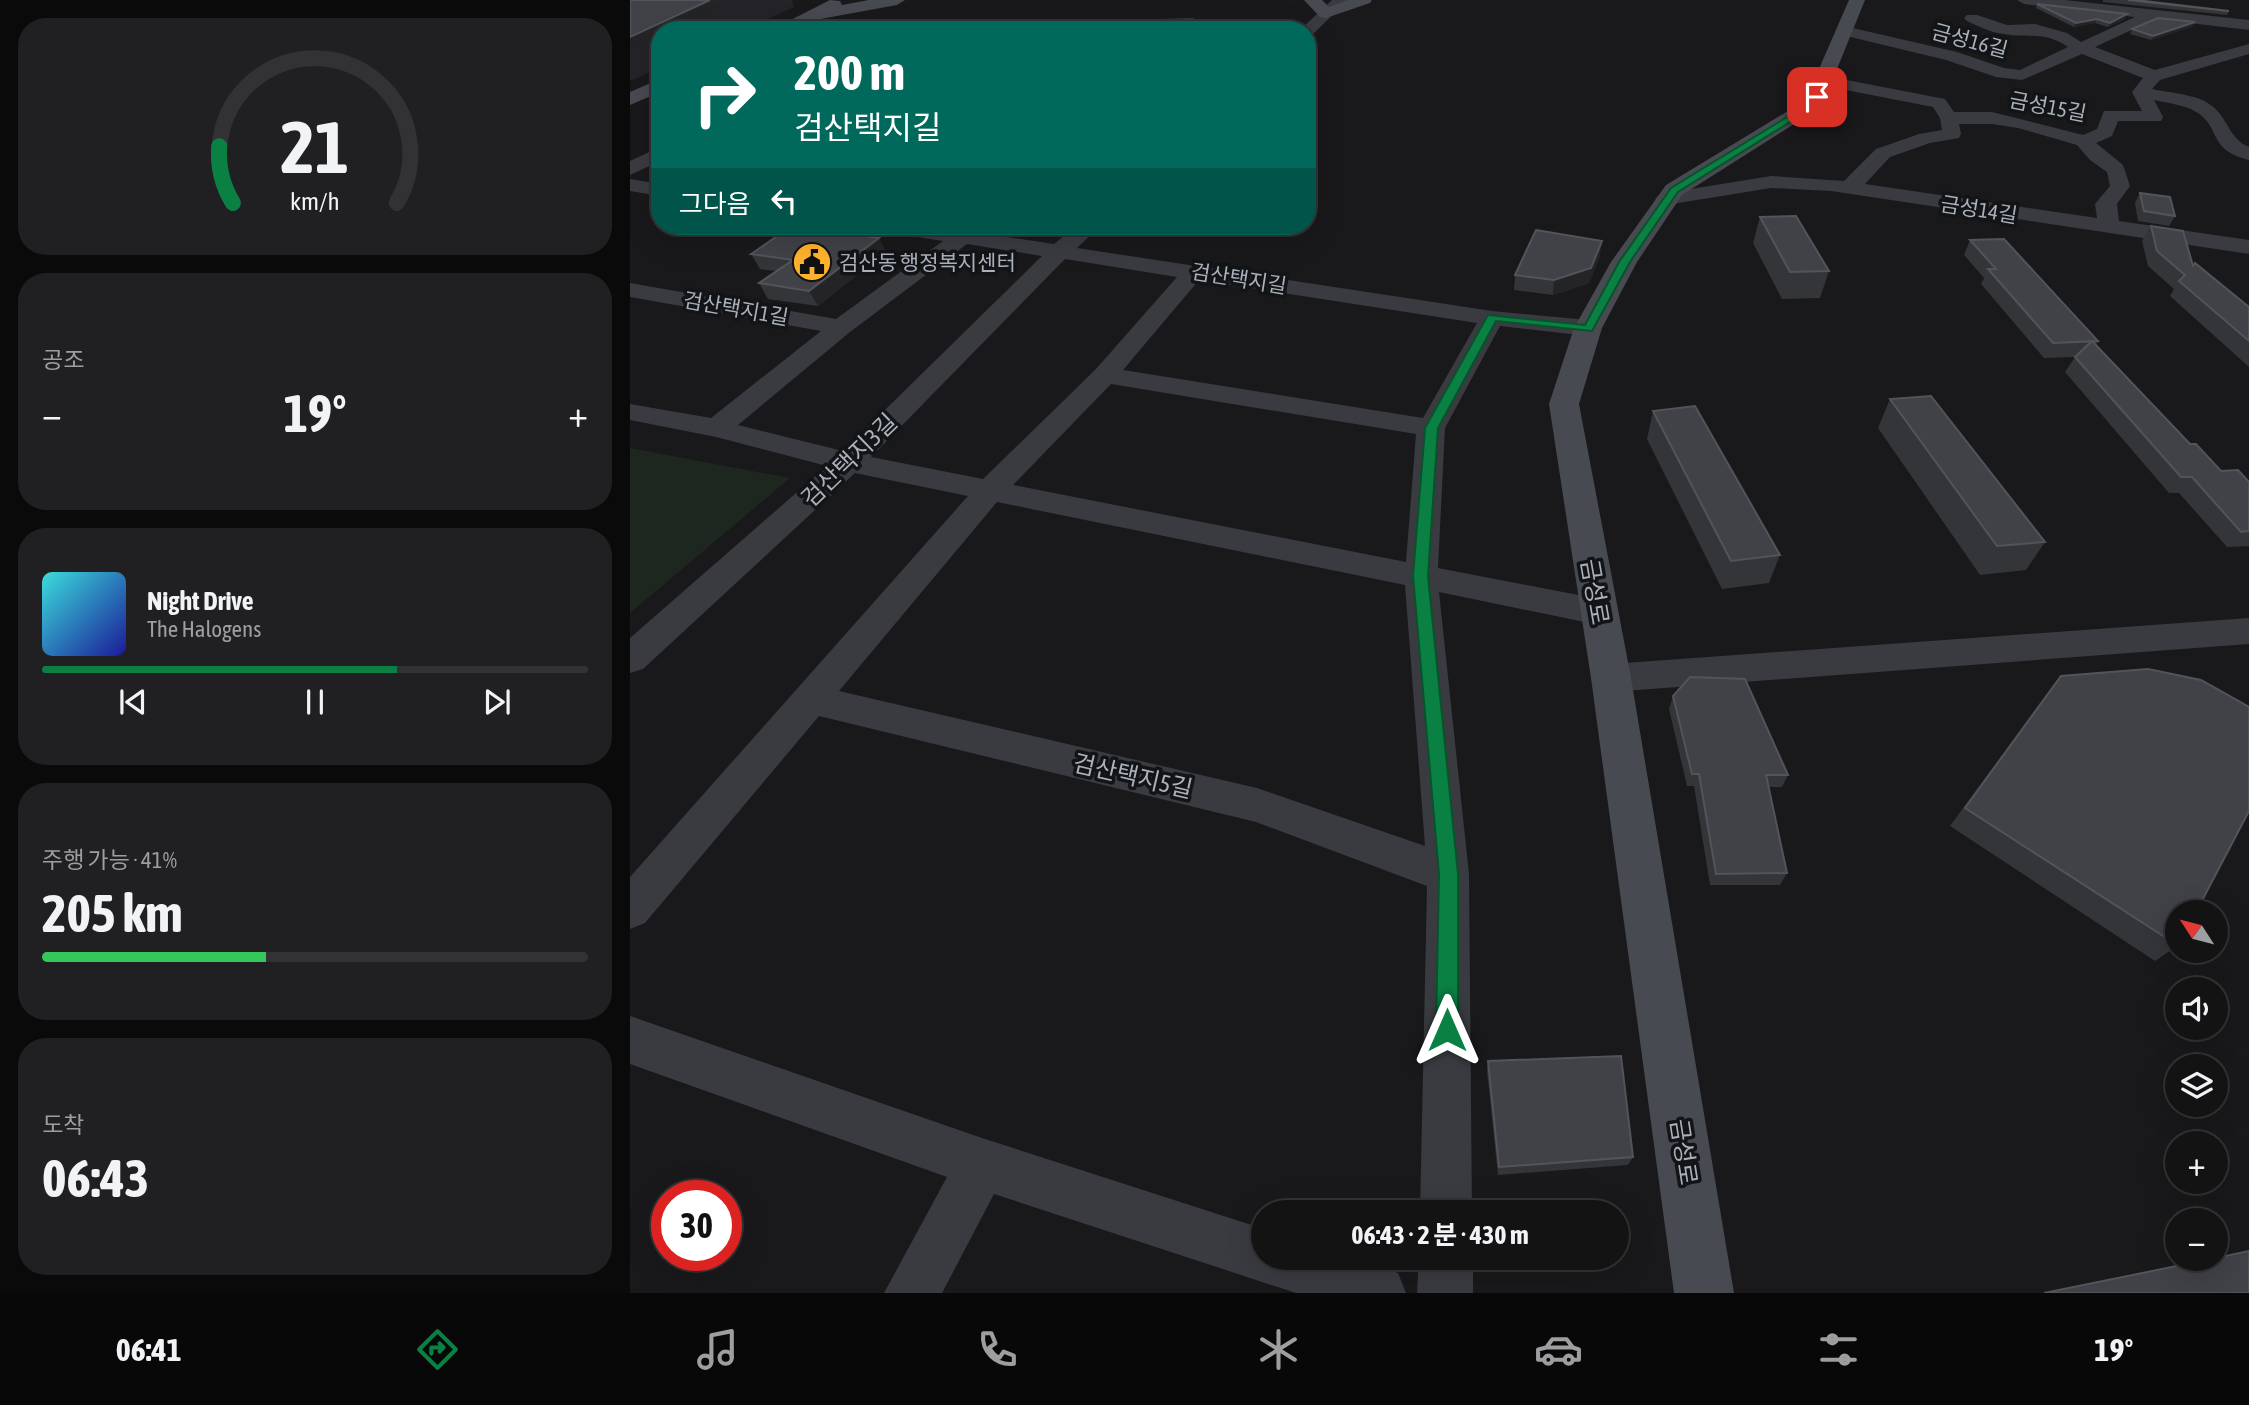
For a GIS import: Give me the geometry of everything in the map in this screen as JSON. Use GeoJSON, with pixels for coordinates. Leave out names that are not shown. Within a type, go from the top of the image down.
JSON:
{"type":"FeatureCollection","features":[{"type":"Feature","properties":{"kind":"street"},"geometry":{"type":"LineString","coordinates":[[794,21],[810,11],[842,0]]}},
{"type":"Feature","properties":{"kind":"street"},"geometry":{"type":"LineString","coordinates":[[810,11],[897,0]]}},
{"type":"Feature","properties":{"kind":"street"},"geometry":{"type":"LineString","coordinates":[[1312,0],[1326,13]]}},
{"type":"Feature","properties":{"kind":"street"},"geometry":{"type":"LineString","coordinates":[[1316,22],[1341,0]]}},
{"type":"Feature","properties":{"kind":"street"},"geometry":{"type":"LineString","coordinates":[[1326,13],[1364,0]]}},
{"type":"Feature","properties":{"kind":"street"},"geometry":{"type":"LineString","coordinates":[[2024,0],[2249,25]]}},
{"type":"Feature","properties":{"kind":"street","name":"금성16길"},"geometry":{"type":"LineString","coordinates":[[1850,15],[1951,56],[2002,73],[2022,75],[2152,15]]}},
{"type":"Feature","properties":{"kind":"street","name":"금성로"},"geometry":{"type":"LineString","coordinates":[[1704,1293],[1611,678],[1564,404],[1588,328],[1624,262],[1666,199],[1674,190],[1795,115],[1817,97],[1826,81],[1850,15]]}},
{"type":"Feature","properties":{"kind":"street","name":"금성16길"},"geometry":{"type":"LineString","coordinates":[[1972,18],[2005,30],[2035,29],[2048,33],[2154,76]]}},
{"type":"Feature","properties":{"kind":"street"},"geometry":{"type":"LineString","coordinates":[[2249,49],[2154,76],[2141,92],[2198,105],[2208,111],[2230,146],[2249,154]]}},
{"type":"Feature","properties":{"kind":"street"},"geometry":{"type":"LineString","coordinates":[[1826,81],[1939,103],[1949,118],[1952,134],[1926,138],[1883,153],[1849,188]]}},
{"type":"Feature","properties":{"kind":"street"},"geometry":{"type":"LineString","coordinates":[[630,99],[651,89]]}},
{"type":"Feature","properties":{"kind":"street","name":"금성15길"},"geometry":{"type":"LineString","coordinates":[[1949,118],[1992,118],[2084,141],[2105,132],[2111,115],[2154,117],[2141,92]]}},
{"type":"Feature","properties":{"kind":"street"},"geometry":{"type":"LineString","coordinates":[[2084,141],[2097,156],[2116,169],[2120,186],[2106,204],[2109,228]]}},
{"type":"Feature","properties":{"kind":"street"},"geometry":{"type":"LineString","coordinates":[[630,169],[651,158]]}},
{"type":"Feature","properties":{"kind":"street","name":"금성14길"},"geometry":{"type":"LineString","coordinates":[[1666,199],[1771,182],[1849,188],[2249,247]]}},
{"type":"Feature","properties":{"kind":"street"},"geometry":{"type":"LineString","coordinates":[[630,185],[651,188]]}},
{"type":"Feature","properties":{"kind":"street","name":"검산택지길"},"geometry":{"type":"LineString","coordinates":[[957,235],[1492,318],[1588,328]]}},
{"type":"Feature","properties":{"kind":"street","name":"검산택지3길"},"geometry":{"type":"LineString","coordinates":[[630,659],[849,463],[1079,235]]}},
{"type":"Feature","properties":{"kind":"street","name":"검산택지1길"},"geometry":{"type":"LineString","coordinates":[[717,428],[841,327],[964,236]]}},
{"type":"Feature","properties":{"kind":"street"},"geometry":{"type":"LineString","coordinates":[[630,909],[991,489],[1105,375],[1194,271]]}},
{"type":"Feature","properties":{"kind":"street","name":"검산택지1길"},"geometry":{"type":"LineString","coordinates":[[630,290],[841,327]]}},
{"type":"Feature","properties":{"kind":"street"},"geometry":{"type":"LineString","coordinates":[[1446,1200],[1448,874],[1421,576],[1432,428],[1492,318]]}},
{"type":"Feature","properties":{"kind":"street"},"geometry":{"type":"LineString","coordinates":[[1105,375],[1432,428]]}},
{"type":"Feature","properties":{"kind":"street"},"geometry":{"type":"LineString","coordinates":[[630,412],[717,428],[849,463],[991,489],[1599,612]]}},
{"type":"Feature","properties":{"kind":"street"},"geometry":{"type":"LineString","coordinates":[[1611,678],[2249,631]]}},
{"type":"Feature","properties":{"kind":"street","name":"검산택지5길"},"geometry":{"type":"LineString","coordinates":[[811,699],[1257,805],[1448,874]]}},
{"type":"Feature","properties":{"kind":"street"},"geometry":{"type":"LineString","coordinates":[[630,1040],[982,1164],[1251,1252]]}},
{"type":"Feature","properties":{"kind":"street"},"geometry":{"type":"LineString","coordinates":[[912,1293],[982,1164]]}},
{"type":"Feature","properties":{"kind":"street"},"geometry":{"type":"LineString","coordinates":[[1308,1270],[1378,1293]]}},
{"type":"Feature","properties":{"kind":"street"},"geometry":{"type":"LineString","coordinates":[[1445,1293],[1446,1270]]}},
{"type":"Feature","properties":{"kind":"shaded area"},"geometry":{"type":"Polygon","coordinates":[[[630,0],[792,0],[794,7],[764,21],[651,21],[651,72],[630,81],[630,0]]]}},
{"type":"Feature","properties":{"kind":"shaded area"},"geometry":{"type":"Polygon","coordinates":[[[630,448],[790,478],[630,613],[630,448]]]}},
{"type":"Feature","properties":{"kind":"building"},"geometry":{"type":"Polygon","coordinates":[[[630,0],[710,0],[665,21],[651,21],[651,27],[630,37],[630,0]]]}},
{"type":"Feature","properties":{"kind":"building"},"geometry":{"type":"Polygon","coordinates":[[[2128,0],[2136,0],[2229,11],[2128,0]]]}},
{"type":"Feature","properties":{"kind":"building"},"geometry":{"type":"Polygon","coordinates":[[[2037,4],[2127,14],[2110,23],[2097,19],[2076,23],[2037,4]]]}},
{"type":"Feature","properties":{"kind":"building"},"geometry":{"type":"Polygon","coordinates":[[[2158,18],[2195,22],[2153,36],[2132,29],[2158,18]]]}},
{"type":"Feature","properties":{"kind":"building"},"geometry":{"type":"Polygon","coordinates":[[[2140,193],[2170,197],[2175,216],[2144,211],[2140,193]]]}},
{"type":"Feature","properties":{"kind":"building"},"geometry":{"type":"Polygon","coordinates":[[[1796,216],[1829,271],[1790,272],[1760,217],[1796,216]]]}},
{"type":"Feature","properties":{"kind":"building"},"geometry":{"type":"Polygon","coordinates":[[[2151,226],[2183,231],[2193,266],[2195,263],[2249,307],[2249,341],[2179,281],[2185,275],[2157,251],[2151,226]]]}},
{"type":"Feature","properties":{"kind":"building"},"geometry":{"type":"Polygon","coordinates":[[[1536,230],[1602,241],[1591,268],[1554,280],[1515,275],[1536,230]]]}},
{"type":"Feature","properties":{"kind":"building"},"geometry":{"type":"Polygon","coordinates":[[[779,235],[857,235],[879,238],[809,291],[759,283],[793,260],[751,254],[779,235]]]}},
{"type":"Feature","properties":{"kind":"building"},"geometry":{"type":"Polygon","coordinates":[[[2004,239],[2098,341],[2053,343],[1988,269],[1996,269],[1970,240],[2004,239]]]}},
{"type":"Feature","properties":{"kind":"building"},"geometry":{"type":"Polygon","coordinates":[[[2092,341],[2190,444],[2196,444],[2221,471],[2238,470],[2249,482],[2249,531],[2241,532],[2192,477],[2181,477],[2075,357],[2092,341]]]}},
{"type":"Feature","properties":{"kind":"building"},"geometry":{"type":"Polygon","coordinates":[[[1931,396],[2045,542],[1997,546],[1890,399],[1931,396]]]}},
{"type":"Feature","properties":{"kind":"building"},"geometry":{"type":"Polygon","coordinates":[[[1695,406],[1780,555],[1731,561],[1653,411],[1695,406]]]}},
{"type":"Feature","properties":{"kind":"building"},"geometry":{"type":"Polygon","coordinates":[[[2148,669],[2201,680],[2249,707],[2249,811],[2202,900],[2165,900],[2165,937],[1965,808],[2061,676],[2148,669]]]}},
{"type":"Feature","properties":{"kind":"building"},"geometry":{"type":"Polygon","coordinates":[[[1690,677],[1745,679],[1788,775],[1766,775],[1787,873],[1716,874],[1699,774],[1692,774],[1673,696],[1690,677]]]}},
{"type":"Feature","properties":{"kind":"building"},"geometry":{"type":"Polygon","coordinates":[[[1621,1056],[1633,1157],[1499,1167],[1488,1061],[1621,1056]]]}},
{"type":"Feature","properties":{"kind":"building"},"geometry":{"type":"Polygon","coordinates":[[[2249,1251],[2249,1293],[2044,1293],[2165,1268],[2165,1271],[2228,1271],[2228,1255],[2249,1251]]]}},
{"type":"Feature","properties":{"kind":"place","name":"검산동 행정복지센터"},"geometry":{"type":"Point","coordinates":[812,262]}},
{"type":"Feature","properties":{"kind":"route"},"geometry":{"type":"LineString","coordinates":[[1447,1030],[1448,874],[1421,576],[1432,428],[1492,318],[1588,328],[1624,262],[1674,190],[1795,115],[1817,97]]}}]}
